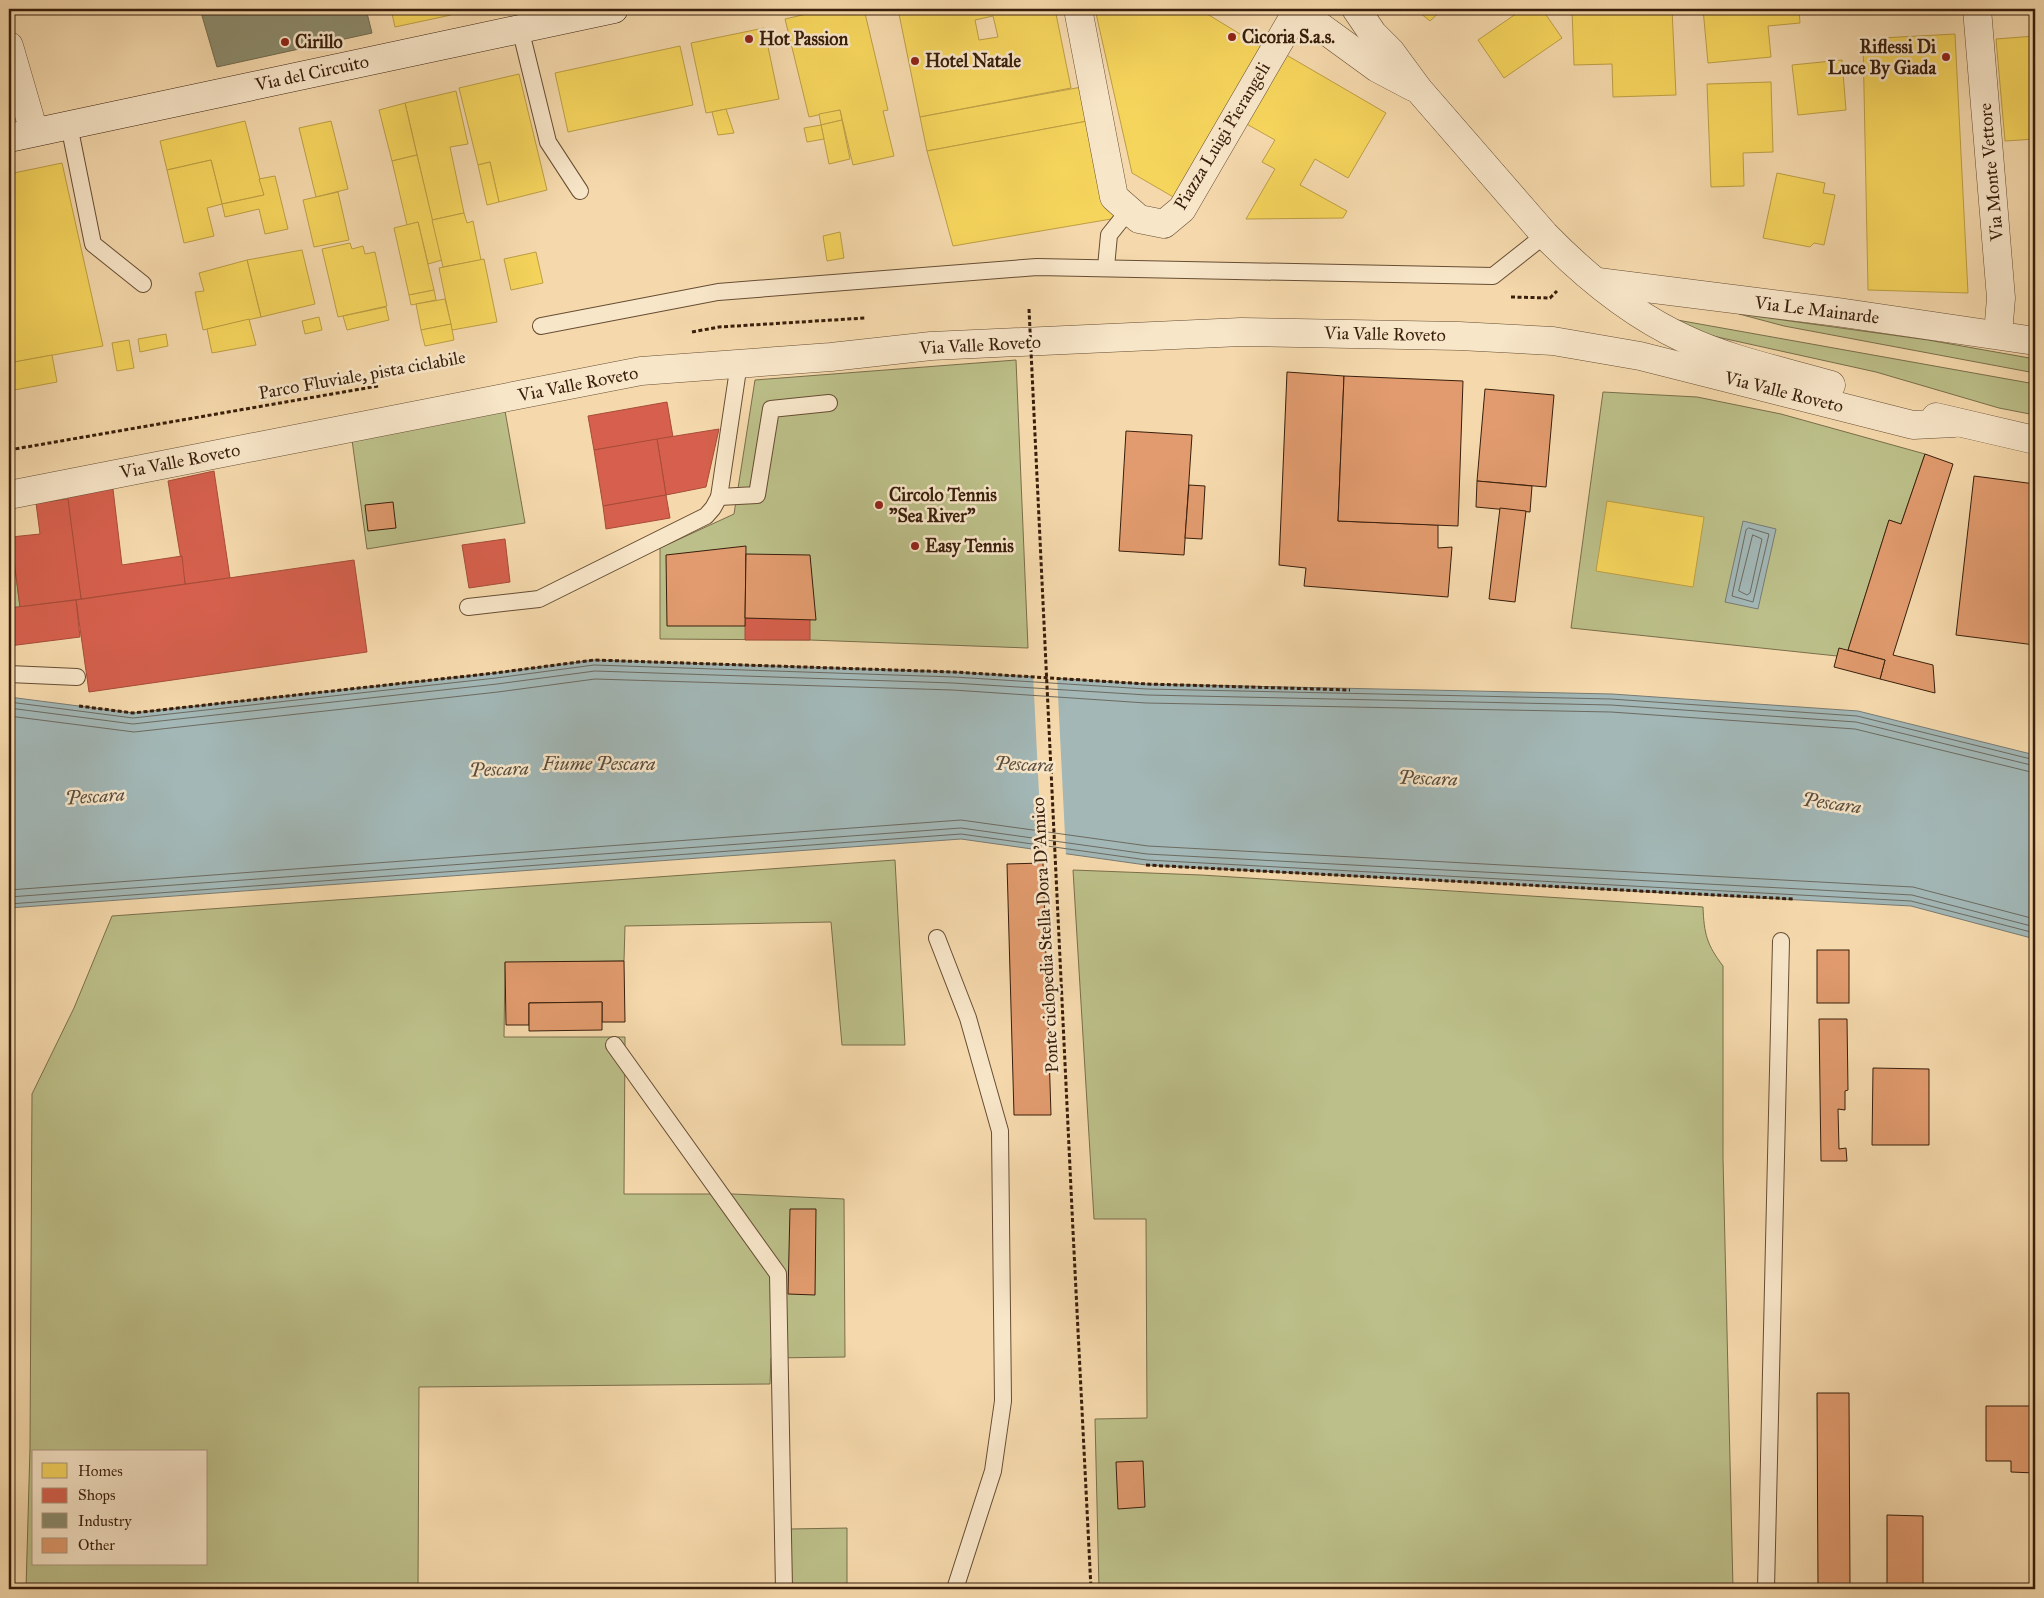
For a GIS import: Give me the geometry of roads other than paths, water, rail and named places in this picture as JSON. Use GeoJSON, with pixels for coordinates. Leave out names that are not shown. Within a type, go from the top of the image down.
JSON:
{"type":"FeatureCollection","features":[{"type":"Feature","properties":{"kind":"street","name":"Via del Circuito"},"geometry":{"type":"LineString","coordinates":[[21,135],[614,9]]}},
{"type":"Feature","properties":{"kind":"street","name":"Piazza Luigi Pierangeli"},"geometry":{"type":"LineString","coordinates":[[1078,9],[1114,198],[1140,219],[1164,224],[1182,208],[1296,10]]}},
{"type":"Feature","properties":{"kind":"street"},"geometry":{"type":"LineString","coordinates":[[1356,9],[1372,34],[1391,52],[1419,90],[1545,235],[1598,282]]}},
{"type":"Feature","properties":{"kind":"street","name":"Via Monte Vettore"},"geometry":{"type":"LineString","coordinates":[[1977,9],[2001,298],[1998,334]]}},
{"type":"Feature","properties":{"kind":"street"},"geometry":{"type":"LineString","coordinates":[[1296,10],[1377,68],[1419,90]]}},
{"type":"Feature","properties":{"kind":"street"},"geometry":{"type":"LineString","coordinates":[[9,46],[21,135]]}},
{"type":"Feature","properties":{"kind":"street","name":"Via Le Mainarde"},"geometry":{"type":"LineString","coordinates":[[1598,282],[1998,334],[2035,341]]}},
{"type":"Feature","properties":{"kind":"street","name":"Via Valle Roveto"},"geometry":{"type":"LineString","coordinates":[[1598,282],[1625,304],[1667,330],[1706,348],[1954,423],[2035,440]]}},
{"type":"Feature","properties":{"kind":"street","name":"Via Valle Roveto"},"geometry":{"type":"LineString","coordinates":[[9,495],[641,371],[831,357],[930,346],[1241,332],[1459,336],[1553,341],[1640,356],[1913,425],[1954,423]]}},
{"type":"Feature","properties":{"kind":"lane"},"geometry":{"type":"LineString","coordinates":[[520,28],[548,142],[580,190]]}},
{"type":"Feature","properties":{"kind":"lane"},"geometry":{"type":"LineString","coordinates":[[69,125],[94,244],[143,284]]}},
{"type":"Feature","properties":{"kind":"lane"},"geometry":{"type":"LineString","coordinates":[[1106,267],[1109,235],[1129,210]]}},
{"type":"Feature","properties":{"kind":"lane"},"geometry":{"type":"LineString","coordinates":[[541,326],[718,292],[1037,267],[1492,276],[1545,235]]}},
{"type":"Feature","properties":{"kind":"lane"},"geometry":{"type":"LineString","coordinates":[[468,608],[539,599],[706,516],[719,497],[739,364]]}},
{"type":"Feature","properties":{"kind":"lane"},"geometry":{"type":"LineString","coordinates":[[719,497],[757,495],[771,409],[829,403]]}},
{"type":"Feature","properties":{"kind":"lane"},"geometry":{"type":"LineString","coordinates":[[9,674],[77,676]]}},
{"type":"Feature","properties":{"kind":"lane"},"geometry":{"type":"LineString","coordinates":[[937,938],[968,1018],[1000,1131],[1003,1401],[993,1472],[955,1589]]}},
{"type":"Feature","properties":{"kind":"lane"},"geometry":{"type":"LineString","coordinates":[[1766,1589],[1781,941]]}},
{"type":"Feature","properties":{"kind":"lane"},"geometry":{"type":"LineString","coordinates":[[614,1045],[778,1274],[777,1589]]}},
{"type":"Feature","properties":{"kind":"water"},"geometry":{"type":"Polygon","coordinates":[[[1743,521],[1776,529],[1758,609],[1725,602],[1743,521]]]}},
{"type":"Feature","properties":{"kind":"water","name":"Fiume Pescara"},"geometry":{"type":"Polygon","coordinates":[[[594,660],[954,672],[1147,684],[1612,694],[1858,711],[2035,755],[2035,939],[1911,906],[1146,865],[961,839],[9,908],[9,697],[133,713],[495,673],[594,660]]]}},
{"type":"Feature","properties":{"kind":"place","name":"Cicoria S.a.s."},"geometry":{"type":"Point","coordinates":[1232,37]}},
{"type":"Feature","properties":{"kind":"place","name":"Hot Passion"},"geometry":{"type":"Point","coordinates":[749,39]}},
{"type":"Feature","properties":{"kind":"place","name":"Cirillo"},"geometry":{"type":"Point","coordinates":[285,42]}},
{"type":"Feature","properties":{"kind":"place","name":"Riflessi Di Luce By Giada"},"geometry":{"type":"Point","coordinates":[1946,57]}},
{"type":"Feature","properties":{"kind":"place","name":"Hotel Natale"},"geometry":{"type":"Point","coordinates":[915,61]}},
{"type":"Feature","properties":{"kind":"place","name":"Circolo Tennis \"Sea River\""},"geometry":{"type":"Point","coordinates":[879,505]}},
{"type":"Feature","properties":{"kind":"place","name":"Easy Tennis"},"geometry":{"type":"Point","coordinates":[915,546]}},
{"type":"Feature","properties":{"kind":"water label","name":"Pescara"},"geometry":{"type":"Point","coordinates":[1024,764]}},
{"type":"Feature","properties":{"kind":"water label","name":"Pescara"},"geometry":{"type":"Point","coordinates":[499,769]}},
{"type":"Feature","properties":{"kind":"water label","name":"Pescara"},"geometry":{"type":"Point","coordinates":[1428,778]}},
{"type":"Feature","properties":{"kind":"water label","name":"Pescara"},"geometry":{"type":"Point","coordinates":[95,796]}},
{"type":"Feature","properties":{"kind":"water label","name":"Pescara"},"geometry":{"type":"Point","coordinates":[1832,803]}}]}
